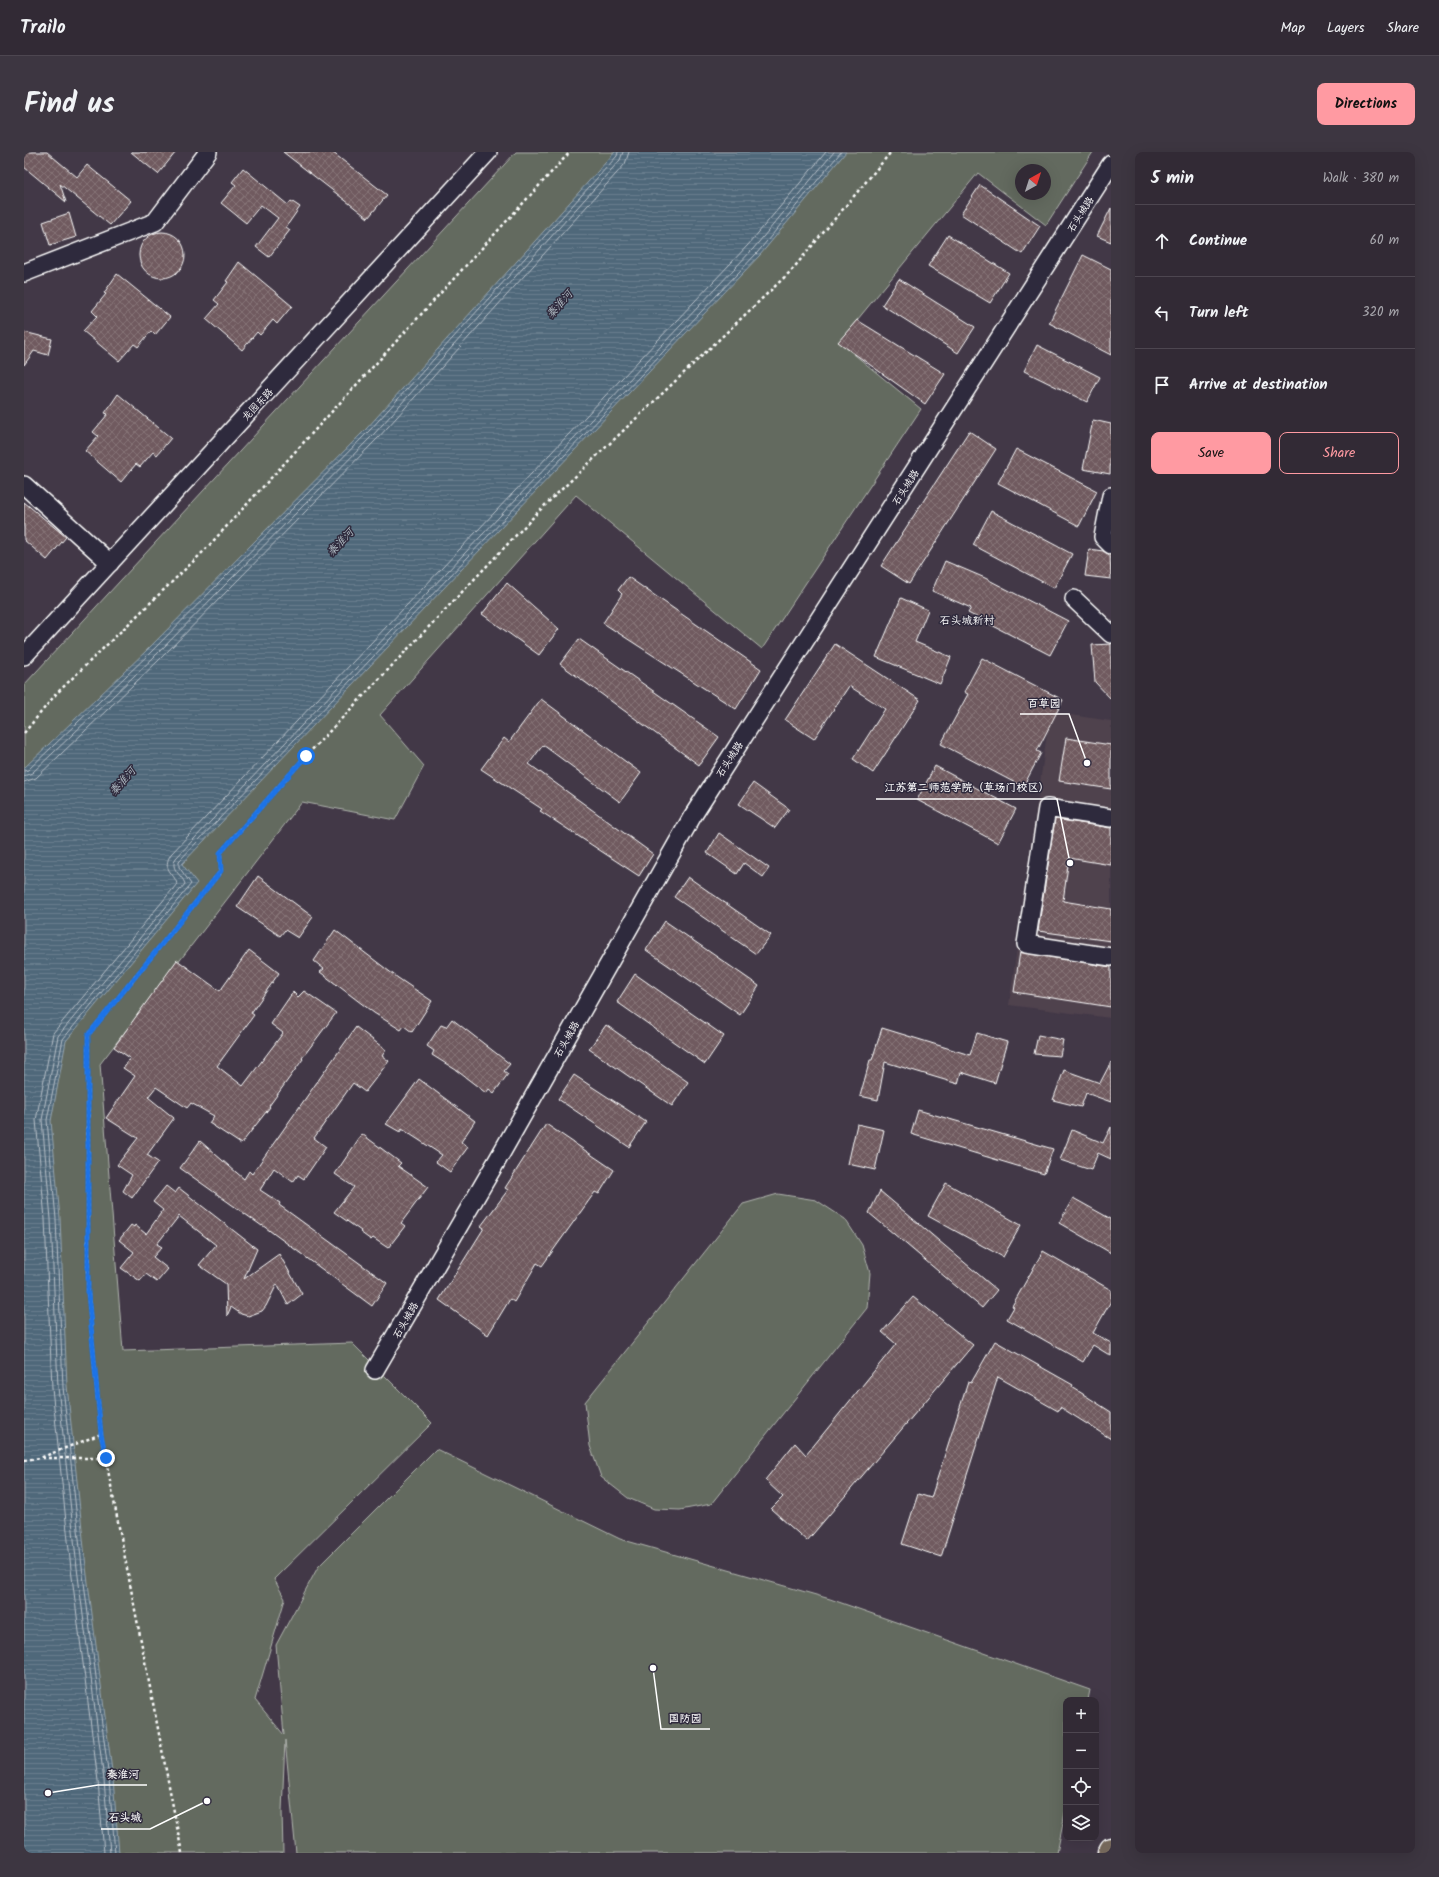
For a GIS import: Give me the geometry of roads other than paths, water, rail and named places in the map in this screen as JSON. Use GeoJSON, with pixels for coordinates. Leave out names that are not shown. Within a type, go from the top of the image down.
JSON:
{"type":"FeatureCollection","features":[{"type":"Feature","properties":{"kind":"main road"},"geometry":{"type":"LineString","coordinates":[[1109,1853],[1111,1849]]}},
{"type":"Feature","properties":{"kind":"street"},"geometry":{"type":"LineString","coordinates":[[24,273],[155,222],[208,152]]}},
{"type":"Feature","properties":{"kind":"street","name":"龙园东路"},"geometry":{"type":"LineString","coordinates":[[24,656],[488,152]]}},
{"type":"Feature","properties":{"kind":"street","name":"石头城路"},"geometry":{"type":"LineString","coordinates":[[375,1370],[498,1159],[692,817],[1111,164]]}},
{"type":"Feature","properties":{"kind":"street"},"geometry":{"type":"LineString","coordinates":[[24,485],[110,563]]}},
{"type":"Feature","properties":{"kind":"street"},"geometry":{"type":"LineString","coordinates":[[1111,496],[1103,537],[1111,545]]}},
{"type":"Feature","properties":{"kind":"street"},"geometry":{"type":"LineString","coordinates":[[1074,599],[1111,634]]}},
{"type":"Feature","properties":{"kind":"street"},"geometry":{"type":"LineString","coordinates":[[1111,818],[1047,808],[1026,944],[1111,956]]}},
{"type":"Feature","properties":{"kind":"water"},"geometry":{"type":"Polygon","coordinates":[[[615,152],[846,152],[760,255],[182,864],[197,883],[66,1041],[51,1121],[60,1218],[67,1386],[86,1567],[113,1779],[119,1853],[24,1853],[24,768],[147,650],[367,428],[615,152]]]}},
{"type":"Feature","properties":{"kind":"place","name":"百草园"},"geometry":{"type":"Point","coordinates":[1087,763]}},
{"type":"Feature","properties":{"kind":"place","name":"江苏第二师范学院（草场门校区）"},"geometry":{"type":"Point","coordinates":[1070,863]}},
{"type":"Feature","properties":{"kind":"place","name":"国防园"},"geometry":{"type":"Point","coordinates":[653,1668]}},
{"type":"Feature","properties":{"kind":"place","name":"秦淮河"},"geometry":{"type":"Point","coordinates":[48,1793]}},
{"type":"Feature","properties":{"kind":"place","name":"石头城"},"geometry":{"type":"Point","coordinates":[207,1801]}},
{"type":"Feature","properties":{"kind":"district","name":"石头城新村"},"geometry":{"type":"Point","coordinates":[967,620]}}]}
